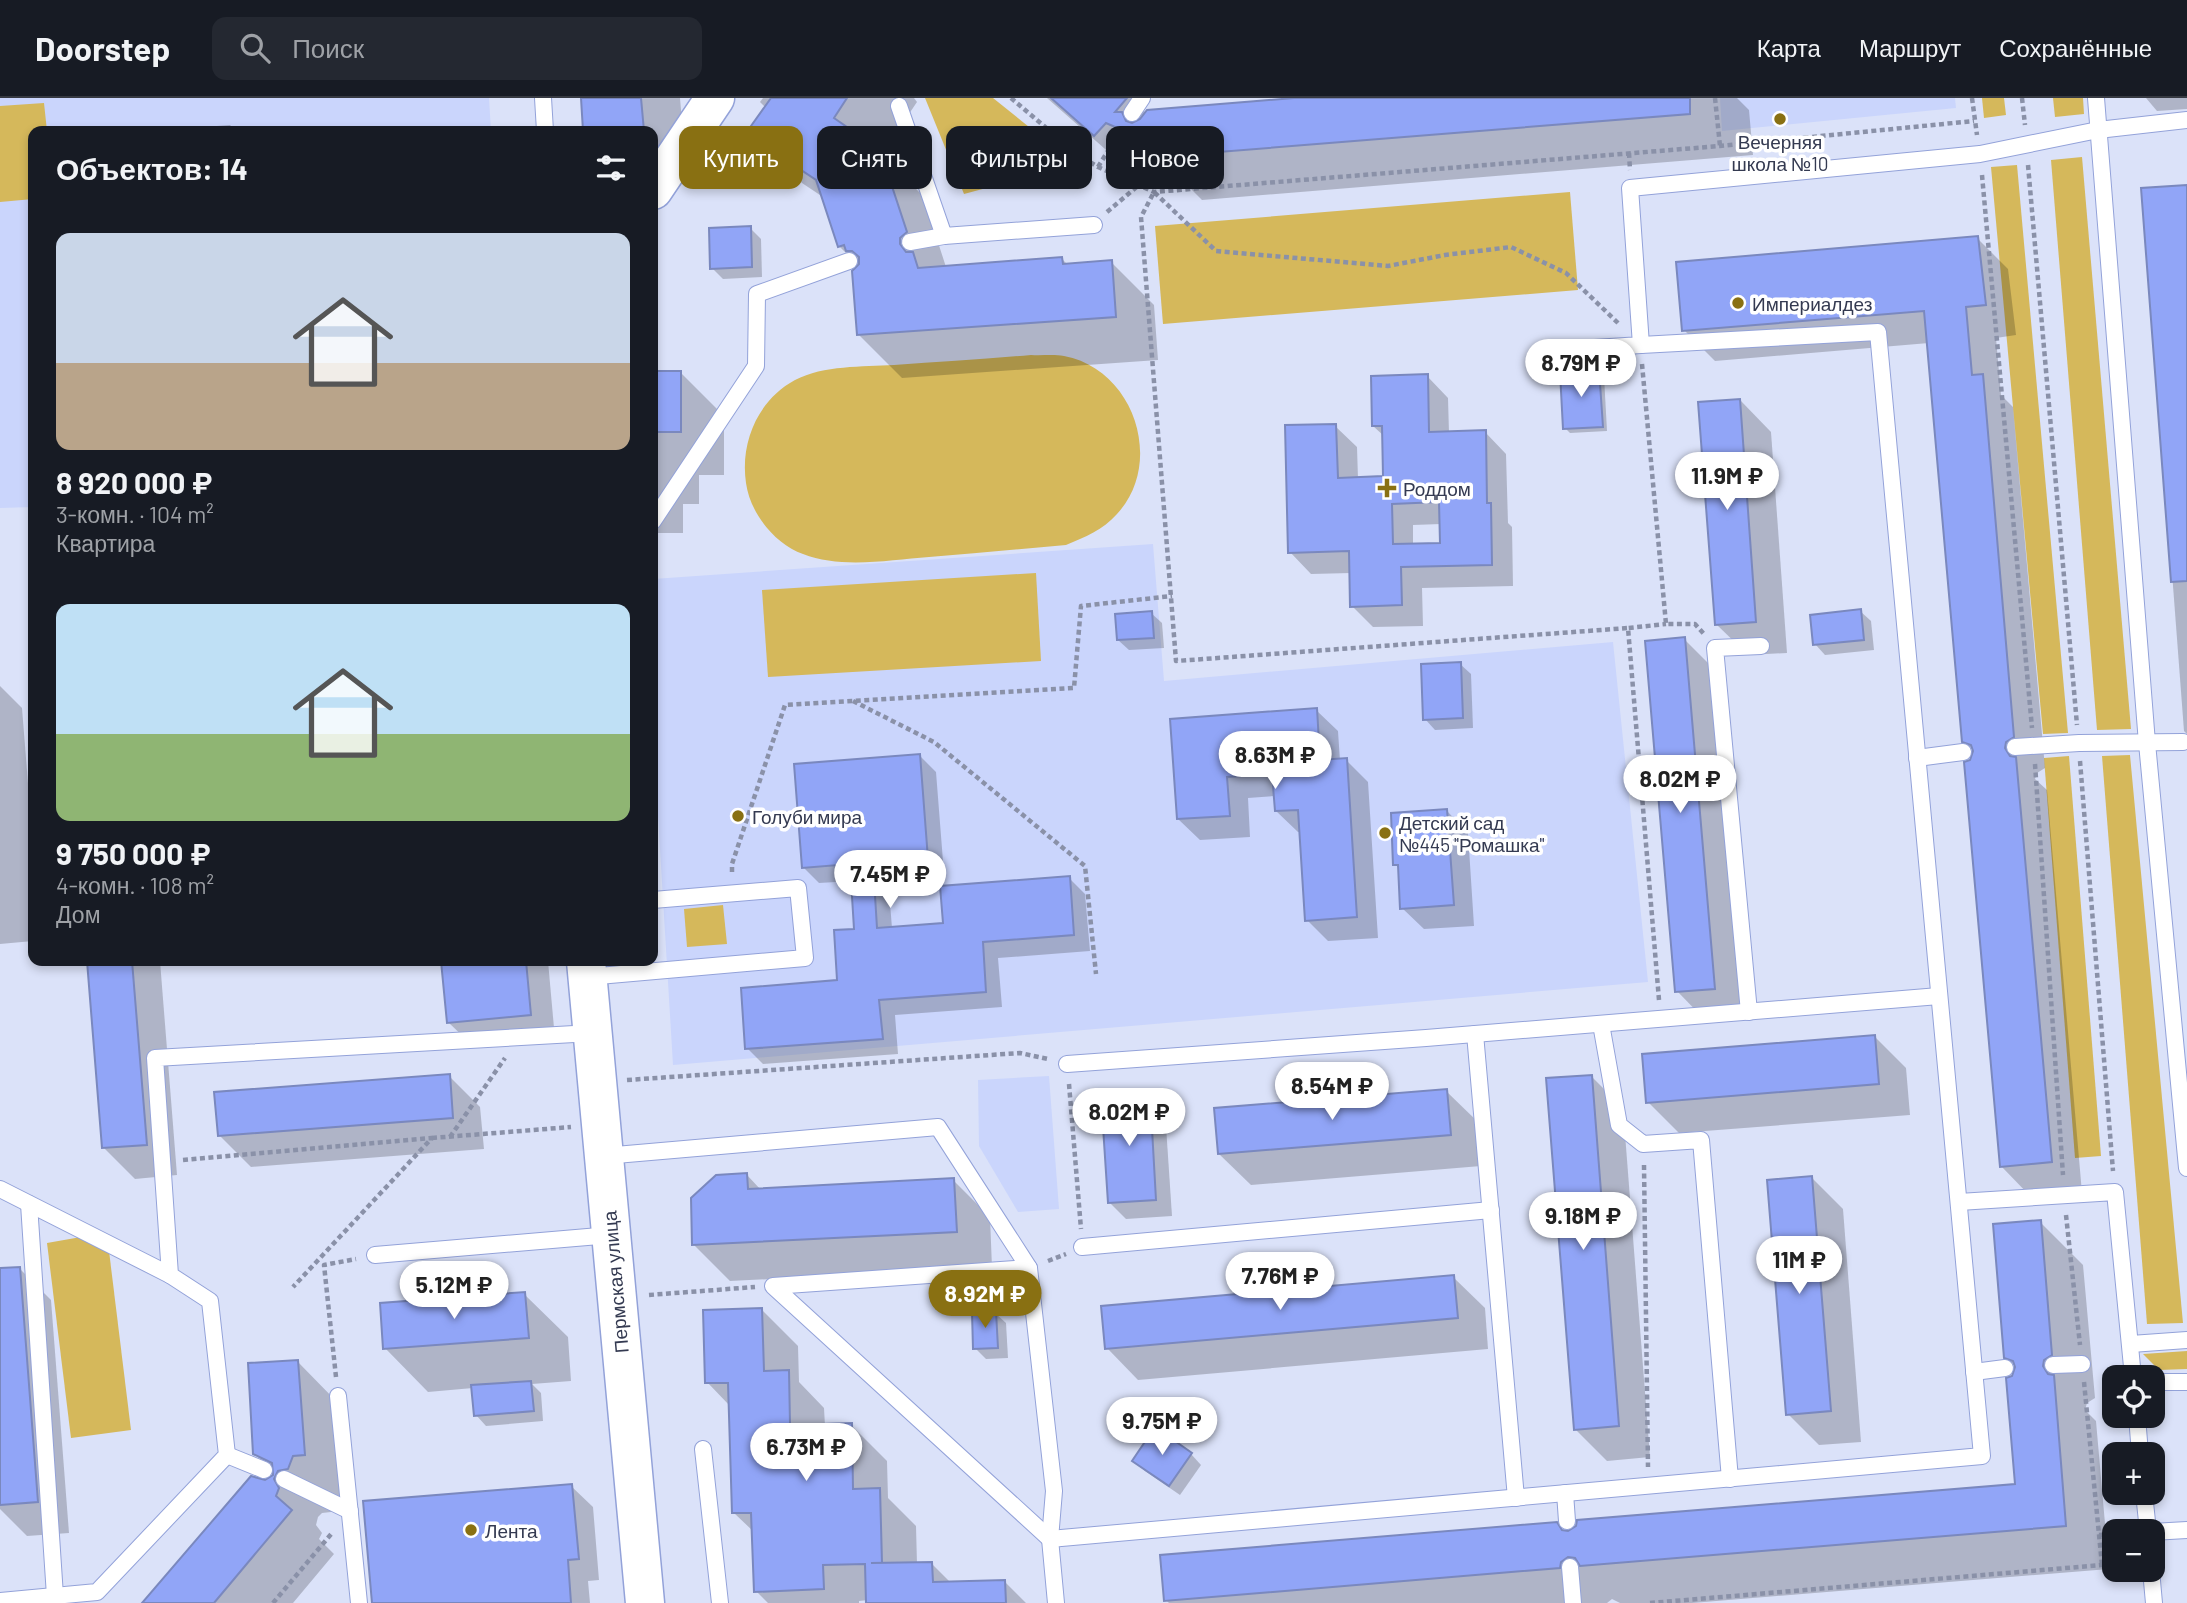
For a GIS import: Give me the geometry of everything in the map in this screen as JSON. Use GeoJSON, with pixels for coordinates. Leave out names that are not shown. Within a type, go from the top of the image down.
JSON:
{"type":"FeatureCollection","features":[{"type":"Feature","properties":{"kind":"street"},"geometry":{"type":"LineString","coordinates":[[658,183],[715,98]]}},
{"type":"Feature","properties":{"kind":"street","name":"Пермская улица"},"geometry":{"type":"LineString","coordinates":[[586,969],[645,1603]]}},
{"type":"Feature","properties":{"kind":"lane"},"geometry":{"type":"LineString","coordinates":[[543,98],[545,126]]}},
{"type":"Feature","properties":{"kind":"lane"},"geometry":{"type":"LineString","coordinates":[[1132,113],[1142,98]]}},
{"type":"Feature","properties":{"kind":"lane"},"geometry":{"type":"LineString","coordinates":[[2096,98],[2147,743],[2187,1168]]}},
{"type":"Feature","properties":{"kind":"lane"},"geometry":{"type":"LineString","coordinates":[[899,106],[944,236]]}},
{"type":"Feature","properties":{"kind":"lane"},"geometry":{"type":"LineString","coordinates":[[1641,345],[1630,188],[1980,154],[2098,130],[2187,120]]}},
{"type":"Feature","properties":{"kind":"lane"},"geometry":{"type":"LineString","coordinates":[[910,242],[944,236],[1094,225]]}},
{"type":"Feature","properties":{"kind":"lane"},"geometry":{"type":"LineString","coordinates":[[658,513],[755,366],[757,294],[849,261]]}},
{"type":"Feature","properties":{"kind":"lane"},"geometry":{"type":"LineString","coordinates":[[1029,1268],[774,1286],[1051,1539],[1982,1456],[1878,332],[1548,351]]}},
{"type":"Feature","properties":{"kind":"lane"},"geometry":{"type":"LineString","coordinates":[[1749,1012],[1716,648],[1761,646]]}},
{"type":"Feature","properties":{"kind":"lane"},"geometry":{"type":"LineString","coordinates":[[2015,747],[2183,741]]}},
{"type":"Feature","properties":{"kind":"lane"},"geometry":{"type":"LineString","coordinates":[[1917,758],[1963,752]]}},
{"type":"Feature","properties":{"kind":"lane"},"geometry":{"type":"LineString","coordinates":[[658,900],[798,888],[805,958],[658,965]]}},
{"type":"Feature","properties":{"kind":"lane"},"geometry":{"type":"LineString","coordinates":[[586,969],[646,966]]}},
{"type":"Feature","properties":{"kind":"lane"},"geometry":{"type":"LineString","coordinates":[[1067,1063],[1475,1034],[1940,996]]}},
{"type":"Feature","properties":{"kind":"lane"},"geometry":{"type":"LineString","coordinates":[[1601,1024],[1619,1125],[1643,1144],[1701,1140],[1730,1479]]}},
{"type":"Feature","properties":{"kind":"lane"},"geometry":{"type":"LineString","coordinates":[[170,1275],[155,1058],[592,1033]]}},
{"type":"Feature","properties":{"kind":"lane"},"geometry":{"type":"LineString","coordinates":[[1475,1034],[1517,1498]]}},
{"type":"Feature","properties":{"kind":"lane"},"geometry":{"type":"LineString","coordinates":[[602,1140],[938,1127],[1029,1268],[1054,1490],[1051,1539],[1056,1603]]}},
{"type":"Feature","properties":{"kind":"lane"},"geometry":{"type":"LineString","coordinates":[[0,1189],[170,1275],[210,1301],[227,1455],[100,1597],[55,1596],[0,1601]]}},
{"type":"Feature","properties":{"kind":"lane"},"geometry":{"type":"LineString","coordinates":[[1959,1202],[2115,1192],[2132,1365]]}},
{"type":"Feature","properties":{"kind":"lane"},"geometry":{"type":"LineString","coordinates":[[29,1204],[55,1596]]}},
{"type":"Feature","properties":{"kind":"lane"},"geometry":{"type":"LineString","coordinates":[[1083,1247],[1491,1210]]}},
{"type":"Feature","properties":{"kind":"lane"},"geometry":{"type":"LineString","coordinates":[[375,1255],[611,1234]]}},
{"type":"Feature","properties":{"kind":"lane"},"geometry":{"type":"LineString","coordinates":[[2131,1344],[2187,1340]]}},
{"type":"Feature","properties":{"kind":"lane"},"geometry":{"type":"LineString","coordinates":[[2053,1365],[2082,1364]]}},
{"type":"Feature","properties":{"kind":"lane"},"geometry":{"type":"LineString","coordinates":[[1974,1372],[2005,1368]]}},
{"type":"Feature","properties":{"kind":"lane"},"geometry":{"type":"LineString","coordinates":[[2165,1382],[2187,1382]]}},
{"type":"Feature","properties":{"kind":"lane"},"geometry":{"type":"LineString","coordinates":[[338,1396],[359,1603]]}},
{"type":"Feature","properties":{"kind":"lane"},"geometry":{"type":"LineString","coordinates":[[703,1449],[720,1603]]}},
{"type":"Feature","properties":{"kind":"lane"},"geometry":{"type":"LineString","coordinates":[[227,1455],[264,1470]]}},
{"type":"Feature","properties":{"kind":"lane"},"geometry":{"type":"LineString","coordinates":[[284,1479],[350,1511]]}},
{"type":"Feature","properties":{"kind":"lane"},"geometry":{"type":"LineString","coordinates":[[1565,1493],[1567,1521]]}},
{"type":"Feature","properties":{"kind":"lane"},"geometry":{"type":"LineString","coordinates":[[2165,1531],[2187,1530]]}},
{"type":"Feature","properties":{"kind":"lane"},"geometry":{"type":"LineString","coordinates":[[1570,1567],[1573,1603]]}},
{"type":"Feature","properties":{"kind":"lane"},"geometry":{"type":"LineString","coordinates":[[2152,1582],[2154,1603]]}},
{"type":"Feature","properties":{"kind":"path"},"geometry":{"type":"LineString","coordinates":[[1011,98],[1077,154],[1106,171]]}},
{"type":"Feature","properties":{"kind":"path"},"geometry":{"type":"LineString","coordinates":[[1715,98],[1720,146]]}},
{"type":"Feature","properties":{"kind":"path"},"geometry":{"type":"LineString","coordinates":[[1650,1603],[2102,1565],[2064,1195],[2034,746],[1980,154],[1972,98]]}},
{"type":"Feature","properties":{"kind":"path"},"geometry":{"type":"LineString","coordinates":[[2022,98],[2115,1192]]}},
{"type":"Feature","properties":{"kind":"path"},"geometry":{"type":"LineString","coordinates":[[1154,192],[1720,146],[1974,121]]}},
{"type":"Feature","properties":{"kind":"path"},"geometry":{"type":"LineString","coordinates":[[1098,167],[1106,155]]}},
{"type":"Feature","properties":{"kind":"path"},"geometry":{"type":"LineString","coordinates":[[1094,225],[1134,189]]}},
{"type":"Feature","properties":{"kind":"path"},"geometry":{"type":"LineString","coordinates":[[1148,189],[1216,251],[1388,266],[1445,255],[1511,247],[1566,273],[1641,345],[1666,624]]}},
{"type":"Feature","properties":{"kind":"path"},"geometry":{"type":"LineString","coordinates":[[1154,192],[1141,217],[1176,661],[1666,624],[1695,624],[1716,648]]}},
{"type":"Feature","properties":{"kind":"path"},"geometry":{"type":"LineString","coordinates":[[731,893],[732,864],[785,705],[1074,688],[1081,606],[1172,596]]}},
{"type":"Feature","properties":{"kind":"path"},"geometry":{"type":"LineString","coordinates":[[1628,628],[1661,1019]]}},
{"type":"Feature","properties":{"kind":"path"},"geometry":{"type":"LineString","coordinates":[[853,701],[934,742],[1085,866],[1096,974]]}},
{"type":"Feature","properties":{"kind":"path"},"geometry":{"type":"LineString","coordinates":[[450,1137],[520,1037]]}},
{"type":"Feature","properties":{"kind":"path"},"geometry":{"type":"LineString","coordinates":[[620,1080],[1020,1053],[1067,1063],[1083,1247],[1029,1268]]}},
{"type":"Feature","properties":{"kind":"path"},"geometry":{"type":"LineString","coordinates":[[162,1161],[450,1137],[602,1140]]}},
{"type":"Feature","properties":{"kind":"path"},"geometry":{"type":"LineString","coordinates":[[293,1287],[432,1138]]}},
{"type":"Feature","properties":{"kind":"path"},"geometry":{"type":"LineString","coordinates":[[1643,1144],[1648,1486]]}},
{"type":"Feature","properties":{"kind":"path"},"geometry":{"type":"LineString","coordinates":[[338,1396],[324,1265],[375,1255]]}},
{"type":"Feature","properties":{"kind":"path"},"geometry":{"type":"LineString","coordinates":[[691,1292],[728,1289]]}},
{"type":"Feature","properties":{"kind":"path"},"geometry":{"type":"LineString","coordinates":[[272,1603],[350,1511]]}},
{"type":"Feature","properties":{"kind":"shaded area"},"geometry":{"type":"Polygon","coordinates":[[[0,98],[489,98],[491,126],[28,126],[28,507],[0,508],[0,98]]]}},
{"type":"Feature","properties":{"kind":"shaded area"},"geometry":{"type":"Polygon","coordinates":[[[925,98],[993,98],[1028,126],[946,126],[946,150],[925,98]]]}},
{"type":"Feature","properties":{"kind":"shaded area","name":"Вечерняя школа №10"},"geometry":{"type":"Polygon","coordinates":[[[1720,98],[1955,98],[1956,108],[1722,131],[1720,98]]]}},
{"type":"Feature","properties":{"kind":"shaded area"},"geometry":{"type":"Polygon","coordinates":[[[1982,98],[2004,98],[2006,115],[1984,118],[1982,98]]]}},
{"type":"Feature","properties":{"kind":"shaded area"},"geometry":{"type":"Polygon","coordinates":[[[2053,98],[2083,98],[2084,114],[2055,117],[2053,98]]]}},
{"type":"Feature","properties":{"kind":"shaded area"},"geometry":{"type":"Polygon","coordinates":[[[44,103],[46,126],[28,126],[28,199],[0,202],[0,106],[44,103]]]}},
{"type":"Feature","properties":{"kind":"shaded area"},"geometry":{"type":"Polygon","coordinates":[[[2082,157],[2131,729],[2097,730],[2051,160],[2082,157]]]}},
{"type":"Feature","properties":{"kind":"shaded area"},"geometry":{"type":"Polygon","coordinates":[[[2017,165],[2068,733],[2043,734],[1991,167],[2017,165]]]}},
{"type":"Feature","properties":{"kind":"shaded area"},"geometry":{"type":"Polygon","coordinates":[[[962,189],[982,189],[964,194],[962,189]]]}},
{"type":"Feature","properties":{"kind":"shaded area"},"geometry":{"type":"Polygon","coordinates":[[[1570,192],[1578,290],[1163,324],[1155,226],[1570,192]]]}},
{"type":"Feature","properties":{"kind":"shaded area"},"geometry":{"type":"Polygon","coordinates":[[[1031,355],[1064,356],[1088,364],[1109,379],[1124,398],[1135,420],[1140,445],[1139,469],[1131,493],[1117,514],[1093,532],[1066,545],[849,562],[818,559],[793,549],[774,535],[758,516],[746,483],[749,438],[754,424],[771,399],[795,380],[818,372],[843,368],[1031,355]]]}},
{"type":"Feature","properties":{"kind":"shaded area"},"geometry":{"type":"Polygon","coordinates":[[[1153,544],[1164,681],[1613,642],[1648,982],[673,1065],[658,816],[658,579],[1153,544]]]}},
{"type":"Feature","properties":{"kind":"shaded area"},"geometry":{"type":"Polygon","coordinates":[[[1036,573],[1041,661],[768,677],[762,590],[1036,573]]]}},
{"type":"Feature","properties":{"kind":"shaded area"},"geometry":{"type":"Polygon","coordinates":[[[2130,755],[2183,1323],[2147,1324],[2102,756],[2130,755]]]}},
{"type":"Feature","properties":{"kind":"shaded area"},"geometry":{"type":"Polygon","coordinates":[[[2069,756],[2101,1156],[2075,1158],[2044,758],[2069,756]]]}},
{"type":"Feature","properties":{"kind":"shaded area"},"geometry":{"type":"Polygon","coordinates":[[[723,905],[727,944],[687,947],[684,909],[723,905]]]}},
{"type":"Feature","properties":{"kind":"shaded area"},"geometry":{"type":"Polygon","coordinates":[[[1049,1076],[1059,1209],[1018,1212],[979,1146],[978,1080],[1049,1076]]]}},
{"type":"Feature","properties":{"kind":"shaded area"},"geometry":{"type":"Polygon","coordinates":[[[81,1237],[109,1251],[131,1430],[71,1438],[47,1243],[81,1237]]]}},
{"type":"Feature","properties":{"kind":"shaded area"},"geometry":{"type":"Polygon","coordinates":[[[2187,1351],[2187,1369],[2165,1370],[2165,1365],[2154,1365],[2143,1354],[2187,1351]]]}},
{"type":"Feature","properties":{"kind":"building"},"geometry":{"type":"Polygon","coordinates":[[[581,98],[641,98],[644,126],[583,126],[581,98]]]}},
{"type":"Feature","properties":{"kind":"building"},"geometry":{"type":"Polygon","coordinates":[[[771,98],[847,98],[834,118],[846,126],[817,126],[817,183],[803,171],[803,126],[751,126],[771,98]]]}},
{"type":"Feature","properties":{"kind":"building"},"geometry":{"type":"Polygon","coordinates":[[[1051,98],[1127,98],[1115,112],[1122,112],[1126,121],[1132,123],[1140,119],[1147,110],[1294,98],[1690,98],[1690,114],[1224,152],[1224,126],[1113,126],[1106,123],[1094,136],[1092,126],[1083,126],[1051,98]]]}},
{"type":"Feature","properties":{"kind":"building"},"geometry":{"type":"Polygon","coordinates":[[[2187,185],[2187,581],[2171,582],[2141,188],[2187,185]]]}},
{"type":"Feature","properties":{"kind":"building"},"geometry":{"type":"Polygon","coordinates":[[[819,189],[893,189],[907,232],[900,238],[900,244],[906,252],[913,252],[918,268],[1062,257],[1063,264],[1112,260],[1116,317],[857,335],[852,271],[859,264],[859,257],[852,251],[846,251],[844,245],[838,247],[819,189]]]}},
{"type":"Feature","properties":{"kind":"building"},"geometry":{"type":"Polygon","coordinates":[[[751,226],[752,267],[710,269],[709,228],[751,226]]]}},
{"type":"Feature","properties":{"kind":"building"},"geometry":{"type":"Polygon","coordinates":[[[1978,236],[1986,305],[1966,307],[1972,375],[1983,374],[2014,737],[2006,742],[2005,748],[2010,756],[2016,757],[2052,1162],[2000,1167],[1964,762],[1970,760],[1973,751],[1971,745],[1962,742],[1924,311],[1682,331],[1676,262],[1978,236]]]}},
{"type":"Feature","properties":{"kind":"building"},"geometry":{"type":"Polygon","coordinates":[[[1599,369],[1603,427],[1563,429],[1560,372],[1599,369]]]}},
{"type":"Feature","properties":{"kind":"building"},"geometry":{"type":"Polygon","coordinates":[[[658,371],[681,371],[681,432],[658,432],[658,371]]]}},
{"type":"Feature","properties":{"kind":"building","name":"Роддом"},"geometry":{"type":"Polygon","coordinates":[[[1428,374],[1429,432],[1486,430],[1487,503],[1491,503],[1492,565],[1401,567],[1402,605],[1350,607],[1349,551],[1288,553],[1285,425],[1336,424],[1338,478],[1383,476],[1382,426],[1372,426],[1371,376],[1428,374]],[[1439,502],[1392,504],[1393,544],[1440,543],[1439,502]]]}},
{"type":"Feature","properties":{"kind":"building"},"geometry":{"type":"Polygon","coordinates":[[[1740,399],[1756,622],[1715,625],[1698,402],[1740,399]]]}},
{"type":"Feature","properties":{"kind":"building"},"geometry":{"type":"Polygon","coordinates":[[[1861,609],[1864,640],[1813,645],[1810,615],[1861,609]]]}},
{"type":"Feature","properties":{"kind":"building"},"geometry":{"type":"Polygon","coordinates":[[[1152,611],[1154,638],[1117,640],[1115,614],[1152,611]]]}},
{"type":"Feature","properties":{"kind":"building"},"geometry":{"type":"Polygon","coordinates":[[[1685,637],[1715,989],[1675,992],[1645,641],[1685,637]]]}},
{"type":"Feature","properties":{"kind":"building"},"geometry":{"type":"Polygon","coordinates":[[[1461,662],[1463,718],[1423,720],[1421,664],[1461,662]]]}},
{"type":"Feature","properties":{"kind":"building"},"geometry":{"type":"Polygon","coordinates":[[[1317,708],[1320,760],[1347,758],[1357,917],[1305,921],[1298,810],[1275,811],[1272,774],[1227,777],[1230,816],[1177,819],[1170,719],[1317,708]]]}},
{"type":"Feature","properties":{"kind":"building"},"geometry":{"type":"Polygon","coordinates":[[[920,754],[928,859],[873,863],[877,928],[943,923],[940,886],[1070,876],[1074,935],[983,942],[986,992],[879,1000],[883,1039],[745,1049],[741,988],[837,980],[834,930],[854,929],[850,864],[802,868],[794,764],[920,754]]]}},
{"type":"Feature","properties":{"kind":"building"},"geometry":{"type":"Polygon","coordinates":[[[1447,809],[1454,905],[1400,909],[1398,865],[1393,865],[1391,813],[1447,809]]]}},
{"type":"Feature","properties":{"kind":"building"},"geometry":{"type":"Polygon","coordinates":[[[87,966],[132,966],[147,1145],[102,1148],[87,966]]]}},
{"type":"Feature","properties":{"kind":"building"},"geometry":{"type":"Polygon","coordinates":[[[441,966],[526,966],[531,1015],[447,1023],[441,966]]]}},
{"type":"Feature","properties":{"kind":"building"},"geometry":{"type":"Polygon","coordinates":[[[1875,1035],[1879,1084],[1646,1103],[1642,1054],[1875,1035]]]}},
{"type":"Feature","properties":{"kind":"building"},"geometry":{"type":"Polygon","coordinates":[[[450,1074],[453,1118],[218,1136],[214,1092],[450,1074]]]}},
{"type":"Feature","properties":{"kind":"building"},"geometry":{"type":"Polygon","coordinates":[[[1592,1075],[1619,1426],[1574,1430],[1546,1078],[1592,1075]]]}},
{"type":"Feature","properties":{"kind":"building"},"geometry":{"type":"Polygon","coordinates":[[[1447,1089],[1451,1135],[1218,1154],[1214,1108],[1447,1089]]]}},
{"type":"Feature","properties":{"kind":"building"},"geometry":{"type":"Polygon","coordinates":[[[1150,1093],[1156,1200],[1108,1203],[1101,1096],[1150,1093]]]}},
{"type":"Feature","properties":{"kind":"building"},"geometry":{"type":"Polygon","coordinates":[[[747,1173],[748,1189],[954,1178],[957,1232],[692,1245],[691,1198],[716,1175],[747,1173]]]}},
{"type":"Feature","properties":{"kind":"building"},"geometry":{"type":"Polygon","coordinates":[[[1812,1176],[1831,1411],[1786,1415],[1767,1180],[1812,1176]]]}},
{"type":"Feature","properties":{"kind":"building"},"geometry":{"type":"Polygon","coordinates":[[[2041,1220],[2052,1355],[2044,1360],[2043,1366],[2048,1374],[2054,1375],[2066,1526],[1580,1566],[1575,1558],[1568,1557],[1561,1562],[1560,1568],[1164,1601],[1160,1555],[1557,1522],[1562,1530],[1568,1531],[1576,1526],[1577,1520],[2015,1484],[2006,1378],[2012,1376],[2015,1367],[2013,1361],[2004,1358],[1993,1224],[2041,1220]]]}},
{"type":"Feature","properties":{"kind":"building"},"geometry":{"type":"Polygon","coordinates":[[[20,1267],[38,1502],[0,1505],[0,1268],[20,1267]]]}},
{"type":"Feature","properties":{"kind":"building"},"geometry":{"type":"Polygon","coordinates":[[[1454,1275],[1458,1318],[1105,1349],[1101,1306],[1454,1275]]]}},
{"type":"Feature","properties":{"kind":"building"},"geometry":{"type":"Polygon","coordinates":[[[525,1292],[529,1338],[383,1349],[380,1303],[525,1292]]]}},
{"type":"Feature","properties":{"kind":"building"},"geometry":{"type":"Polygon","coordinates":[[[762,1308],[764,1371],[789,1370],[790,1425],[852,1423],[853,1489],[880,1488],[882,1563],[932,1562],[933,1582],[1005,1580],[1006,1603],[866,1603],[865,1564],[823,1565],[824,1589],[754,1592],[751,1513],[732,1513],[728,1383],[705,1383],[703,1310],[762,1308]]]}},
{"type":"Feature","properties":{"kind":"building"},"geometry":{"type":"Polygon","coordinates":[[[996,1311],[998,1348],[973,1349],[972,1312],[996,1311]]]}},
{"type":"Feature","properties":{"kind":"building"},"geometry":{"type":"Polygon","coordinates":[[[298,1360],[305,1455],[293,1456],[288,1469],[278,1471],[274,1479],[279,1488],[276,1496],[292,1510],[214,1603],[142,1603],[251,1476],[265,1480],[273,1475],[272,1463],[253,1454],[248,1363],[298,1360]]]}},
{"type":"Feature","properties":{"kind":"building"},"geometry":{"type":"Polygon","coordinates":[[[531,1381],[534,1411],[474,1416],[471,1385],[531,1381]]]}},
{"type":"Feature","properties":{"kind":"building"},"geometry":{"type":"Polygon","coordinates":[[[1155,1427],[1192,1453],[1169,1486],[1132,1461],[1155,1427]]]}},
{"type":"Feature","properties":{"kind":"building","name":"Лента"},"geometry":{"type":"Polygon","coordinates":[[[572,1484],[579,1559],[568,1560],[571,1603],[372,1603],[363,1501],[572,1484]]]}},
{"type":"Feature","properties":{"kind":"place","name":"Вечерняя школа №10"},"geometry":{"type":"Point","coordinates":[1780,119]}},
{"type":"Feature","properties":{"kind":"place","name":"Империалдез"},"geometry":{"type":"Point","coordinates":[1738,303]}},
{"type":"Feature","properties":{"kind":"place","name":"Роддом"},"geometry":{"type":"Point","coordinates":[1387,488]}},
{"type":"Feature","properties":{"kind":"place","name":"Голуби мира"},"geometry":{"type":"Point","coordinates":[738,816]}},
{"type":"Feature","properties":{"kind":"place","name":"Детский сад №445 \"Ромашка\""},"geometry":{"type":"Point","coordinates":[1385,833]}},
{"type":"Feature","properties":{"kind":"place","name":"Лента"},"geometry":{"type":"Point","coordinates":[471,1530]}}]}
